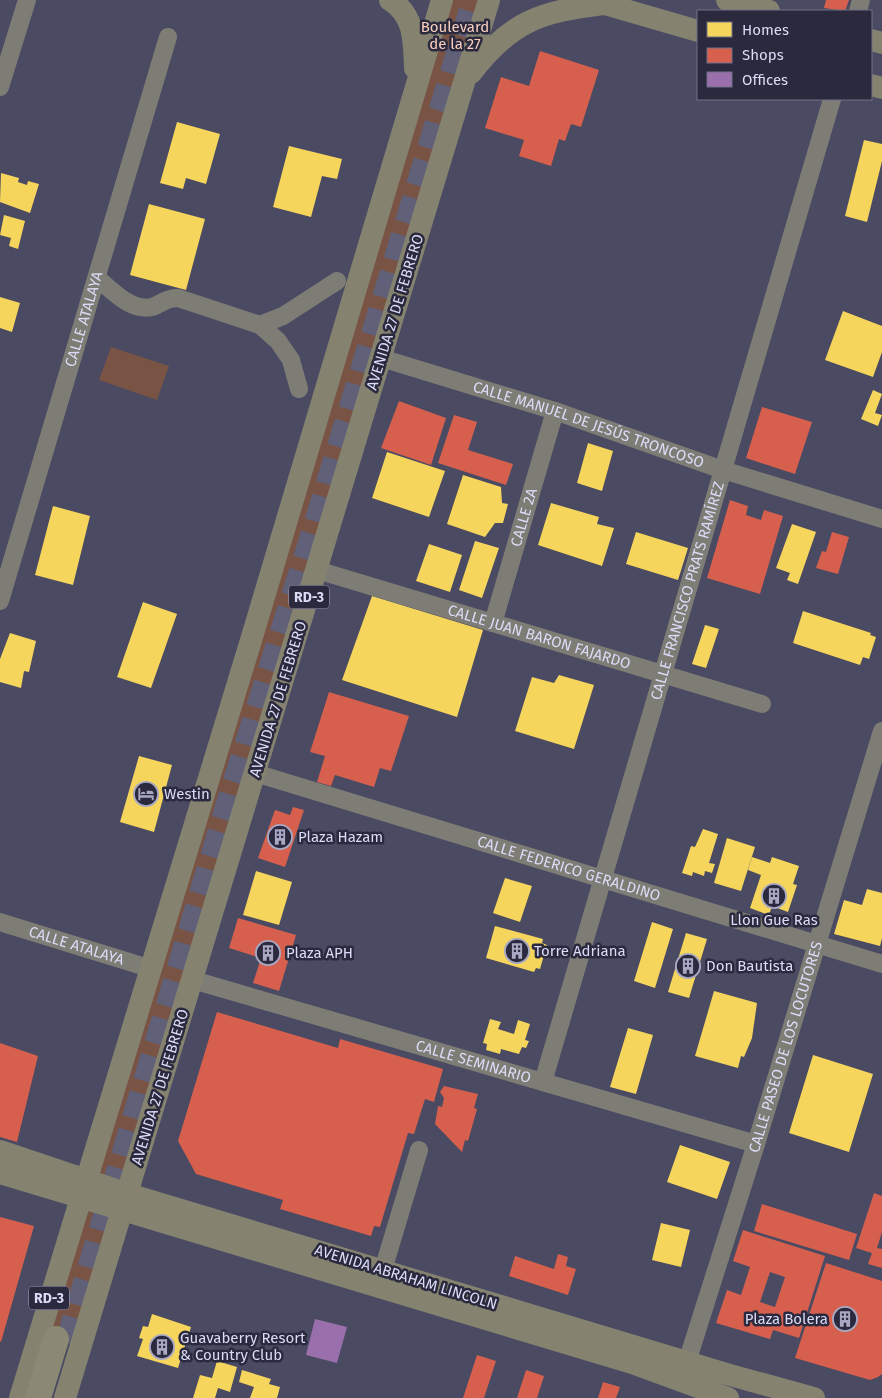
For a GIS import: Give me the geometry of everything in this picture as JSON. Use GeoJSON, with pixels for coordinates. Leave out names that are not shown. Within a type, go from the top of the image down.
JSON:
{"type":"FeatureCollection","features":[{"type":"Feature","properties":{"kind":"highway"},"geometry":{"type":"LineString","coordinates":[[38,1398],[62,1341],[51,1398]]}},
{"type":"Feature","properties":{"kind":"main road"},"geometry":{"type":"LineString","coordinates":[[390,0],[408,18],[414,38],[415,92]]}},
{"type":"Feature","properties":{"kind":"main road","name":"RD-3"},"geometry":{"type":"LineString","coordinates":[[20,1398],[82,1189],[152,969],[442,0]]}},
{"type":"Feature","properties":{"kind":"main road","name":"AVENIDA 27 DE FEBRERO"},"geometry":{"type":"LineString","coordinates":[[64,1398],[126,1202],[489,0]]}},
{"type":"Feature","properties":{"kind":"main road"},"geometry":{"type":"LineString","coordinates":[[728,0],[765,10]]}},
{"type":"Feature","properties":{"kind":"main road"},"geometry":{"type":"LineString","coordinates":[[465,82],[487,53],[509,31],[536,17],[568,8],[597,2],[697,31]]}},
{"type":"Feature","properties":{"kind":"main road","name":"AVENIDA ABRAHAM LINCOLN"},"geometry":{"type":"LineString","coordinates":[[0,1151],[82,1189]]}},
{"type":"Feature","properties":{"kind":"main road","name":"AVENIDA ABRAHAM LINCOLN"},"geometry":{"type":"LineString","coordinates":[[0,1173],[82,1189],[126,1202],[632,1363],[720,1397]]}},
{"type":"Feature","properties":{"kind":"main road","name":"AVENIDA ABRAHAM LINCOLN"},"geometry":{"type":"LineString","coordinates":[[126,1202],[383,1270],[687,1362],[814,1398]]}},
{"type":"Feature","properties":{"kind":"main road"},"geometry":{"type":"LineString","coordinates":[[720,1397],[732,1389],[782,1389]]}},
{"type":"Feature","properties":{"kind":"street"},"geometry":{"type":"LineString","coordinates":[[0,87],[26,0]]}},
{"type":"Feature","properties":{"kind":"street","name":"CALLE ATALAYA"},"geometry":{"type":"LineString","coordinates":[[0,601],[97,278],[137,134],[168,37]]}},
{"type":"Feature","properties":{"kind":"street","name":"CALLE FRANCISCO PRATS RAMÍREZ"},"geometry":{"type":"LineString","coordinates":[[543,1082],[832,100]]}},
{"type":"Feature","properties":{"kind":"street"},"geometry":{"type":"LineString","coordinates":[[97,278],[137,307],[153,307],[167,298],[178,298],[260,325],[278,340],[291,360],[299,389]]}},
{"type":"Feature","properties":{"kind":"street"},"geometry":{"type":"LineString","coordinates":[[260,325],[283,316],[337,281]]}},
{"type":"Feature","properties":{"kind":"street","name":"CALLE MANUEL DE JESÚS TRONCOSO"},"geometry":{"type":"LineString","coordinates":[[381,358],[555,411],[723,470],[882,519]]}},
{"type":"Feature","properties":{"kind":"street","name":"CALLE 2A"},"geometry":{"type":"LineString","coordinates":[[493,623],[555,411]]}},
{"type":"Feature","properties":{"kind":"street","name":"CALLE JUAN BARON FAJARDO"},"geometry":{"type":"LineString","coordinates":[[317,570],[762,704]]}},
{"type":"Feature","properties":{"kind":"street","name":"CALLE PASEO DE LOS LOCUTORES"},"geometry":{"type":"LineString","coordinates":[[687,1362],[882,732]]}},
{"type":"Feature","properties":{"kind":"street","name":"CALLE FEDERICO GERALDINO"},"geometry":{"type":"LineString","coordinates":[[255,773],[882,964]]}},
{"type":"Feature","properties":{"kind":"street","name":"CALLE ATALAYA"},"geometry":{"type":"LineString","coordinates":[[0,922],[152,969]]}},
{"type":"Feature","properties":{"kind":"street","name":"CALLE SEMINARIO"},"geometry":{"type":"LineString","coordinates":[[192,980],[756,1144]]}},
{"type":"Feature","properties":{"kind":"street"},"geometry":{"type":"LineString","coordinates":[[383,1270],[419,1150]]}},
{"type":"Feature","properties":{"kind":"green space","name":"Boulevard de la 27"},"geometry":{"type":"Polygon","coordinates":[[[446,0],[485,0],[79,1339],[45,1331],[446,0]]]}},
{"type":"Feature","properties":{"kind":"green space"},"geometry":{"type":"Polygon","coordinates":[[[111,347],[169,366],[157,400],[99,380],[111,347]]]}},
{"type":"Feature","properties":{"kind":"building: Homes"},"geometry":{"type":"Polygon","coordinates":[[[177,122],[220,134],[206,184],[186,178],[183,189],[160,183],[177,122]]]}},
{"type":"Feature","properties":{"kind":"building: Homes"},"geometry":{"type":"Polygon","coordinates":[[[864,140],[882,144],[882,161],[867,222],[845,216],[864,140]]]}},
{"type":"Feature","properties":{"kind":"building: Homes"},"geometry":{"type":"Polygon","coordinates":[[[289,146],[342,159],[337,179],[322,176],[311,217],[273,207],[289,146]]]}},
{"type":"Feature","properties":{"kind":"building: Homes"},"geometry":{"type":"Polygon","coordinates":[[[1,173],[19,178],[18,182],[27,185],[28,181],[39,184],[30,213],[0,202],[1,173]]]}},
{"type":"Feature","properties":{"kind":"building: Homes"},"geometry":{"type":"Polygon","coordinates":[[[149,204],[205,219],[186,290],[130,275],[149,204]]]}},
{"type":"Feature","properties":{"kind":"building: Homes"},"geometry":{"type":"Polygon","coordinates":[[[4,215],[25,221],[18,249],[9,246],[11,238],[0,235],[4,215]]]}},
{"type":"Feature","properties":{"kind":"building: Homes"},"geometry":{"type":"Polygon","coordinates":[[[0,297],[20,303],[12,332],[0,328],[0,297]]]}},
{"type":"Feature","properties":{"kind":"building: Homes"},"geometry":{"type":"Polygon","coordinates":[[[843,311],[882,326],[882,352],[873,377],[825,360],[843,311]]]}},
{"type":"Feature","properties":{"kind":"building: Homes"},"geometry":{"type":"Polygon","coordinates":[[[873,390],[882,394],[875,413],[882,415],[878,426],[861,419],[873,390]]]}},
{"type":"Feature","properties":{"kind":"building: Homes"},"geometry":{"type":"Polygon","coordinates":[[[588,443],[613,451],[602,491],[577,483],[588,443]]]}},
{"type":"Feature","properties":{"kind":"building: Homes"},"geometry":{"type":"Polygon","coordinates":[[[387,452],[445,471],[429,517],[372,498],[387,452]]]}},
{"type":"Feature","properties":{"kind":"building: Homes"},"geometry":{"type":"Polygon","coordinates":[[[463,475],[501,487],[502,503],[508,504],[503,523],[495,523],[485,537],[447,524],[463,475]]]}},
{"type":"Feature","properties":{"kind":"building: Homes"},"geometry":{"type":"Polygon","coordinates":[[[551,503],[599,517],[597,524],[614,528],[602,566],[538,545],[551,503]]]}},
{"type":"Feature","properties":{"kind":"building: Homes"},"geometry":{"type":"Polygon","coordinates":[[[53,506],[90,516],[73,585],[35,575],[53,506]]]}},
{"type":"Feature","properties":{"kind":"building: Homes"},"geometry":{"type":"Polygon","coordinates":[[[792,524],[816,532],[798,584],[787,580],[790,573],[776,568],[792,524]]]}},
{"type":"Feature","properties":{"kind":"building: Homes"},"geometry":{"type":"Polygon","coordinates":[[[636,532],[688,548],[678,580],[626,564],[636,532]]]}},
{"type":"Feature","properties":{"kind":"building: Homes"},"geometry":{"type":"Polygon","coordinates":[[[475,541],[499,548],[482,598],[459,590],[475,541]]]}},
{"type":"Feature","properties":{"kind":"building: Homes"},"geometry":{"type":"Polygon","coordinates":[[[429,544],[462,555],[450,592],[416,581],[429,544]]]}},
{"type":"Feature","properties":{"kind":"building: Homes"},"geometry":{"type":"Polygon","coordinates":[[[372,596],[483,630],[457,717],[342,680],[372,596]]]}},
{"type":"Feature","properties":{"kind":"building: Homes"},"geometry":{"type":"Polygon","coordinates":[[[143,602],[177,614],[151,688],[117,677],[143,602]]]}},
{"type":"Feature","properties":{"kind":"building: Homes"},"geometry":{"type":"Polygon","coordinates":[[[803,611],[871,633],[870,635],[876,637],[869,659],[863,657],[860,665],[793,643],[803,611]]]}},
{"type":"Feature","properties":{"kind":"building: Homes"},"geometry":{"type":"Polygon","coordinates":[[[705,625],[719,629],[706,668],[692,664],[705,625]]]}},
{"type":"Feature","properties":{"kind":"building: Homes"},"geometry":{"type":"Polygon","coordinates":[[[10,633],[36,641],[29,672],[24,671],[21,688],[0,682],[0,659],[10,633]]]}},
{"type":"Feature","properties":{"kind":"building: Homes"},"geometry":{"type":"Polygon","coordinates":[[[559,675],[594,685],[574,749],[515,731],[532,677],[554,683],[559,675]]]}},
{"type":"Feature","properties":{"kind":"building: Homes","name":"Westin"},"geometry":{"type":"Polygon","coordinates":[[[139,756],[172,765],[154,832],[120,822],[139,756]]]}},
{"type":"Feature","properties":{"kind":"building: Homes"},"geometry":{"type":"Polygon","coordinates":[[[703,829],[718,834],[709,863],[715,864],[712,873],[705,871],[704,876],[693,872],[692,876],[682,873],[691,846],[695,847],[703,829]]]}},
{"type":"Feature","properties":{"kind":"building: Homes"},"geometry":{"type":"Polygon","coordinates":[[[727,838],[755,847],[741,891],[714,883],[727,838]]]}},
{"type":"Feature","properties":{"kind":"building: Homes","name":"Llon Gue Ras"},"geometry":{"type":"Polygon","coordinates":[[[752,857],[770,863],[772,857],[799,866],[793,884],[797,885],[788,912],[772,906],[769,915],[750,908],[761,875],[748,870],[752,857]]]}},
{"type":"Feature","properties":{"kind":"building: Homes"},"geometry":{"type":"Polygon","coordinates":[[[256,871],[292,882],[279,925],[243,915],[256,871]]]}},
{"type":"Feature","properties":{"kind":"building: Homes"},"geometry":{"type":"Polygon","coordinates":[[[505,878],[532,886],[520,922],[493,913],[505,878]]]}},
{"type":"Feature","properties":{"kind":"building: Homes"},"geometry":{"type":"Polygon","coordinates":[[[867,889],[882,893],[882,938],[880,946],[834,934],[844,900],[862,905],[867,889]]]}},
{"type":"Feature","properties":{"kind":"building: Homes"},"geometry":{"type":"Polygon","coordinates":[[[652,922],[673,929],[655,988],[634,981],[652,922]]]}},
{"type":"Feature","properties":{"kind":"building: Homes","name":"Torre Adriana"},"geometry":{"type":"Polygon","coordinates":[[[495,926],[543,939],[542,943],[547,945],[540,969],[536,968],[534,972],[486,958],[495,926]]]}},
{"type":"Feature","properties":{"kind":"building: Homes","name":"Don Bautista"},"geometry":{"type":"Polygon","coordinates":[[[686,933],[707,939],[689,998],[668,992],[686,933]]]}},
{"type":"Feature","properties":{"kind":"building: Homes"},"geometry":{"type":"Polygon","coordinates":[[[714,991],[757,1003],[752,1038],[744,1057],[741,1056],[738,1068],[695,1056],[714,991]]]}},
{"type":"Feature","properties":{"kind":"building: Homes"},"geometry":{"type":"Polygon","coordinates":[[[490,1019],[501,1022],[498,1029],[514,1034],[518,1020],[530,1024],[525,1040],[529,1041],[526,1048],[522,1047],[519,1054],[501,1049],[500,1054],[486,1050],[487,1044],[483,1043],[490,1019]]]}},
{"type":"Feature","properties":{"kind":"building: Homes"},"geometry":{"type":"Polygon","coordinates":[[[628,1028],[653,1035],[636,1094],[610,1087],[628,1028]]]}},
{"type":"Feature","properties":{"kind":"building: Homes"},"geometry":{"type":"Polygon","coordinates":[[[813,1055],[873,1074],[849,1152],[789,1133],[813,1055]]]}},
{"type":"Feature","properties":{"kind":"building: Homes"},"geometry":{"type":"Polygon","coordinates":[[[680,1145],[730,1162],[717,1199],[667,1182],[680,1145]]]}},
{"type":"Feature","properties":{"kind":"building: Homes"},"geometry":{"type":"Polygon","coordinates":[[[661,1223],[690,1230],[681,1267],[652,1260],[661,1223]]]}},
{"type":"Feature","properties":{"kind":"building: Homes","name":"Guavaberry Resort & Country Club"},"geometry":{"type":"Polygon","coordinates":[[[152,1314],[191,1327],[178,1368],[137,1356],[143,1339],[139,1338],[143,1326],[148,1327],[152,1314]]]}},
{"type":"Feature","properties":{"kind":"building: Homes"},"geometry":{"type":"Polygon","coordinates":[[[217,1361],[237,1367],[230,1392],[218,1388],[215,1398],[193,1398],[200,1375],[212,1378],[217,1361]]]}},
{"type":"Feature","properties":{"kind":"building: Homes"},"geometry":{"type":"Polygon","coordinates":[[[242,1370],[271,1379],[269,1384],[280,1387],[277,1398],[250,1398],[254,1387],[239,1382],[242,1370]]]}},
{"type":"Feature","properties":{"kind":"building: Shops"},"geometry":{"type":"Polygon","coordinates":[[[826,0],[849,0],[845,10],[824,8],[826,0]]]}},
{"type":"Feature","properties":{"kind":"building: Shops"},"geometry":{"type":"Polygon","coordinates":[[[540,51],[599,70],[581,127],[571,124],[565,141],[559,139],[551,166],[519,156],[524,140],[485,128],[501,77],[529,86],[540,51]]]}},
{"type":"Feature","properties":{"kind":"building: Shops"},"geometry":{"type":"Polygon","coordinates":[[[399,401],[446,418],[431,465],[381,448],[399,401]]]}},
{"type":"Feature","properties":{"kind":"building: Shops"},"geometry":{"type":"Polygon","coordinates":[[[762,407],[812,422],[795,474],[746,458],[762,407]]]}},
{"type":"Feature","properties":{"kind":"building: Shops"},"geometry":{"type":"Polygon","coordinates":[[[454,415],[477,422],[468,450],[513,464],[506,485],[438,463],[454,415]]]}},
{"type":"Feature","properties":{"kind":"building: Shops"},"geometry":{"type":"Polygon","coordinates":[[[730,500],[748,506],[746,515],[761,520],[764,510],[783,516],[760,594],[707,578],[730,500]]]}},
{"type":"Feature","properties":{"kind":"building: Shops"},"geometry":{"type":"Polygon","coordinates":[[[832,532],[849,537],[838,574],[816,568],[822,551],[826,552],[832,532]]]}},
{"type":"Feature","properties":{"kind":"building: Shops"},"geometry":{"type":"Polygon","coordinates":[[[329,692],[409,716],[391,771],[380,768],[374,787],[335,775],[331,786],[317,782],[325,756],[310,752],[329,692]]]}},
{"type":"Feature","properties":{"kind":"building: Shops","name":"Plaza Hazam"},"geometry":{"type":"Polygon","coordinates":[[[293,807],[304,810],[285,867],[258,858],[275,810],[290,815],[293,807]]]}},
{"type":"Feature","properties":{"kind":"building: Shops","name":"Plaza APH"},"geometry":{"type":"Polygon","coordinates":[[[238,918],[296,935],[279,991],[253,983],[261,958],[229,948],[238,918]]]}},
{"type":"Feature","properties":{"kind":"building: Shops"},"geometry":{"type":"Polygon","coordinates":[[[217,1012],[338,1048],[340,1039],[443,1069],[434,1102],[425,1099],[414,1134],[408,1133],[380,1227],[374,1226],[371,1236],[280,1209],[283,1200],[196,1174],[178,1141],[217,1012]]]}},
{"type":"Feature","properties":{"kind":"building: Shops"},"geometry":{"type":"Polygon","coordinates":[[[0,1043],[38,1056],[17,1142],[0,1137],[0,1043]]]}},
{"type":"Feature","properties":{"kind":"building: Shops"},"geometry":{"type":"Polygon","coordinates":[[[444,1086],[478,1094],[474,1108],[477,1109],[468,1141],[465,1140],[462,1152],[435,1124],[438,1106],[442,1107],[444,1098],[440,1092],[444,1086]]]}},
{"type":"Feature","properties":{"kind":"building: Shops"},"geometry":{"type":"Polygon","coordinates":[[[874,1193],[882,1196],[882,1232],[877,1248],[882,1249],[882,1268],[868,1264],[872,1253],[856,1248],[874,1193]]]}},
{"type":"Feature","properties":{"kind":"building: Shops"},"geometry":{"type":"Polygon","coordinates":[[[762,1204],[857,1234],[849,1260],[754,1231],[762,1204]]]}},
{"type":"Feature","properties":{"kind":"building: Shops"},"geometry":{"type":"Polygon","coordinates":[[[0,1217],[34,1226],[1,1342],[0,1341],[0,1217]]]}},
{"type":"Feature","properties":{"kind":"building: Shops"},"geometry":{"type":"Polygon","coordinates":[[[743,1230],[825,1256],[799,1338],[773,1330],[770,1339],[716,1323],[727,1290],[741,1295],[750,1267],[733,1261],[743,1230]],[[770,1272],[760,1302],[775,1307],[785,1277],[770,1272]]]}},
{"type":"Feature","properties":{"kind":"building: Shops"},"geometry":{"type":"Polygon","coordinates":[[[558,1254],[568,1257],[566,1266],[576,1269],[568,1295],[509,1276],[515,1256],[554,1269],[558,1254]]]}},
{"type":"Feature","properties":{"kind":"building: Shops","name":"Plaza Bolera"},"geometry":{"type":"Polygon","coordinates":[[[826,1263],[882,1281],[882,1374],[878,1377],[870,1380],[795,1358],[826,1263]]]}},
{"type":"Feature","properties":{"kind":"building: Shops"},"geometry":{"type":"Polygon","coordinates":[[[477,1355],[496,1361],[484,1398],[463,1398],[477,1355]]]}},
{"type":"Feature","properties":{"kind":"building: Shops"},"geometry":{"type":"Polygon","coordinates":[[[526,1370],[544,1376],[537,1398],[517,1398],[526,1370]]]}},
{"type":"Feature","properties":{"kind":"building: Shops"},"geometry":{"type":"Polygon","coordinates":[[[603,1382],[620,1387],[616,1398],[598,1398],[603,1382]]]}},
{"type":"Feature","properties":{"kind":"building: Offices"},"geometry":{"type":"Polygon","coordinates":[[[315,1319],[347,1327],[337,1363],[306,1355],[315,1319]]]}},
{"type":"Feature","properties":{"kind":"tunnel"},"geometry":{"type":"LineString","coordinates":[[68,1343],[231,797],[315,530],[475,0]]}},
{"type":"Feature","properties":{"kind":"place","name":"Westin"},"geometry":{"type":"Point","coordinates":[146,794]}},
{"type":"Feature","properties":{"kind":"place","name":"Plaza Hazam"},"geometry":{"type":"Point","coordinates":[280,837]}},
{"type":"Feature","properties":{"kind":"place","name":"Llon Gue Ras"},"geometry":{"type":"Point","coordinates":[774,896]}},
{"type":"Feature","properties":{"kind":"place","name":"Torre Adriana"},"geometry":{"type":"Point","coordinates":[517,951]}},
{"type":"Feature","properties":{"kind":"place","name":"Plaza APH"},"geometry":{"type":"Point","coordinates":[268,953]}},
{"type":"Feature","properties":{"kind":"place","name":"Don Bautista"},"geometry":{"type":"Point","coordinates":[688,966]}},
{"type":"Feature","properties":{"kind":"place","name":"Plaza Bolera"},"geometry":{"type":"Point","coordinates":[845,1319]}},
{"type":"Feature","properties":{"kind":"place","name":"Guavaberry Resort & Country Club"},"geometry":{"type":"Point","coordinates":[162,1347]}}]}
